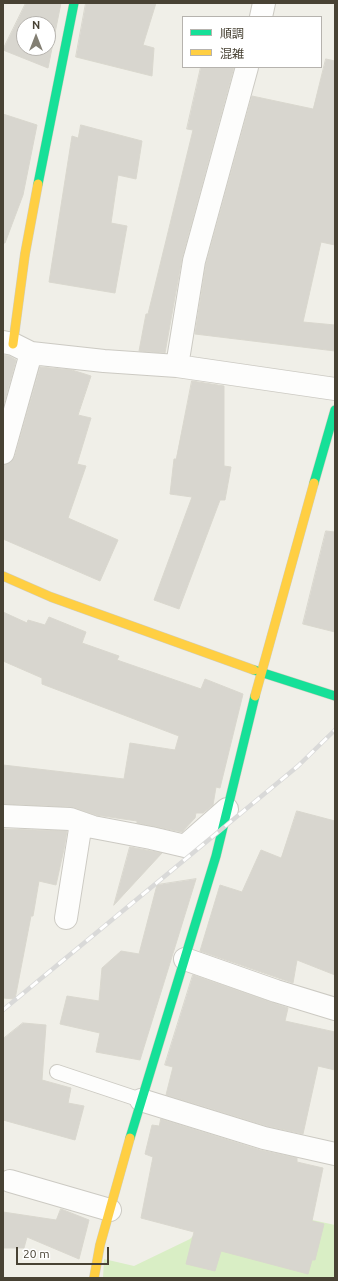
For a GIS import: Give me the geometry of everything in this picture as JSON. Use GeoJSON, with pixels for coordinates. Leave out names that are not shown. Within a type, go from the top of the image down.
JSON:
{"type":"FeatureCollection","features":[{"type":"Feature","properties":{"kind":"street"},"geometry":{"type":"LineString","coordinates":[[3,454],[25,254],[74,3]]}},
{"type":"Feature","properties":{"kind":"street"},"geometry":{"type":"LineString","coordinates":[[260,16],[264,3]]}},
{"type":"Feature","properties":{"kind":"street"},"geometry":{"type":"LineString","coordinates":[[177,366],[194,261],[247,68]]}},
{"type":"Feature","properties":{"kind":"street"},"geometry":{"type":"LineString","coordinates":[[16,346],[104,361],[177,366],[335,390]]}},
{"type":"Feature","properties":{"kind":"street"},"geometry":{"type":"LineString","coordinates":[[94,1278],[100,1245],[141,1100],[216,856],[261,673],[335,410]]}},
{"type":"Feature","properties":{"kind":"street"},"geometry":{"type":"LineString","coordinates":[[3,576],[51,597],[261,673],[335,696]]}},
{"type":"Feature","properties":{"kind":"street"},"geometry":{"type":"LineString","coordinates":[[3,816],[70,818],[93,827],[185,846],[227,809]]}},
{"type":"Feature","properties":{"kind":"street"},"geometry":{"type":"LineString","coordinates":[[66,918],[81,823]]}},
{"type":"Feature","properties":{"kind":"street"},"geometry":{"type":"LineString","coordinates":[[185,959],[276,992],[335,1009]]}},
{"type":"Feature","properties":{"kind":"street"},"geometry":{"type":"LineString","coordinates":[[141,1100],[264,1138],[335,1154]]}},
{"type":"Feature","properties":{"kind":"street"},"geometry":{"type":"LineString","coordinates":[[10,1182],[110,1210]]}},
{"type":"Feature","properties":{"kind":"lane"},"geometry":{"type":"LineString","coordinates":[[57,1072],[141,1100]]}},
{"type":"Feature","properties":{"kind":"green space"},"geometry":{"type":"Polygon","coordinates":[[[239,1190],[294,1216],[335,1225],[335,1278],[103,1278],[104,1259],[134,1266],[190,1239],[239,1190]]]}},
{"type":"Feature","properties":{"kind":"building"},"geometry":{"type":"Polygon","coordinates":[[[26,3],[61,3],[56,28],[56,16],[20,16],[26,3]]]}},
{"type":"Feature","properties":{"kind":"building"},"geometry":{"type":"Polygon","coordinates":[[[86,3],[156,3],[143,45],[154,48],[152,76],[76,57],[86,3]]]}},
{"type":"Feature","properties":{"kind":"building"},"geometry":{"type":"Polygon","coordinates":[[[16,23],[16,55],[3,50],[16,23]]]}},
{"type":"Feature","properties":{"kind":"building"},"geometry":{"type":"Polygon","coordinates":[[[18,56],[50,56],[48,68],[18,56]]]}},
{"type":"Feature","properties":{"kind":"building"},"geometry":{"type":"Polygon","coordinates":[[[326,59],[335,61],[335,245],[321,242],[303,322],[335,325],[335,351],[195,334],[206,264],[252,96],[313,109],[326,59]]]}},
{"type":"Feature","properties":{"kind":"building"},"geometry":{"type":"Polygon","coordinates":[[[201,68],[234,68],[182,258],[165,353],[139,351],[146,314],[148,314],[193,130],[187,129],[201,68]]]}},
{"type":"Feature","properties":{"kind":"building"},"geometry":{"type":"Polygon","coordinates":[[[3,114],[37,125],[23,195],[5,243],[3,243],[3,114]]]}},
{"type":"Feature","properties":{"kind":"building"},"geometry":{"type":"Polygon","coordinates":[[[81,125],[142,141],[136,179],[118,175],[111,223],[127,226],[115,293],[49,282],[72,136],[78,138],[81,125]]]}},
{"type":"Feature","properties":{"kind":"building"},"geometry":{"type":"Polygon","coordinates":[[[3,355],[9,356],[16,360],[3,407],[3,355]]]}},
{"type":"Feature","properties":{"kind":"building"},"geometry":{"type":"Polygon","coordinates":[[[40,367],[72,370],[91,376],[78,415],[91,418],[77,464],[86,466],[68,518],[118,540],[100,581],[3,539],[3,465],[11,462],[15,456],[40,367]]]}},
{"type":"Feature","properties":{"kind":"building"},"geometry":{"type":"Polygon","coordinates":[[[192,381],[224,386],[224,466],[231,467],[225,500],[220,500],[179,609],[154,600],[192,497],[170,494],[174,459],[176,459],[192,381]]]}},
{"type":"Feature","properties":{"kind":"building"},"geometry":{"type":"Polygon","coordinates":[[[326,531],[335,532],[335,632],[303,624],[326,531]]]}},
{"type":"Feature","properties":{"kind":"building"},"geometry":{"type":"Polygon","coordinates":[[[3,612],[27,623],[28,620],[45,625],[49,617],[86,632],[82,643],[119,656],[117,660],[201,689],[205,679],[243,694],[220,788],[216,787],[213,805],[203,813],[196,813],[195,818],[182,832],[137,823],[137,821],[96,815],[71,807],[3,804],[3,765],[124,779],[130,743],[175,750],[179,736],[42,684],[42,678],[3,661],[3,612]]]}},
{"type":"Feature","properties":{"kind":"building"},"geometry":{"type":"Polygon","coordinates":[[[297,811],[335,821],[335,975],[297,960],[293,983],[200,951],[220,885],[242,892],[261,850],[281,858],[297,811]]]}},
{"type":"Feature","properties":{"kind":"building"},"geometry":{"type":"Polygon","coordinates":[[[3,829],[67,831],[56,885],[39,881],[15,999],[3,998],[3,829]]]}},
{"type":"Feature","properties":{"kind":"building"},"geometry":{"type":"Polygon","coordinates":[[[130,847],[162,853],[114,905],[130,847]]]}},
{"type":"Feature","properties":{"kind":"building"},"geometry":{"type":"Polygon","coordinates":[[[196,879],[140,1060],[96,1052],[100,1033],[60,1024],[67,996],[99,1001],[102,968],[121,951],[139,954],[157,885],[196,879]]]}},
{"type":"Feature","properties":{"kind":"building"},"geometry":{"type":"Polygon","coordinates":[[[193,975],[288,1008],[285,1021],[335,1032],[335,1070],[318,1066],[303,1134],[267,1126],[166,1095],[173,1067],[165,1065],[193,975]]]}},
{"type":"Feature","properties":{"kind":"building"},"geometry":{"type":"Polygon","coordinates":[[[23,1023],[46,1025],[42,1080],[71,1088],[68,1103],[84,1106],[75,1140],[3,1120],[3,1039],[23,1023]]]}},
{"type":"Feature","properties":{"kind":"building"},"geometry":{"type":"Polygon","coordinates":[[[161,1119],[260,1150],[297,1158],[297,1162],[323,1168],[312,1221],[324,1224],[315,1260],[312,1260],[308,1274],[221,1251],[215,1271],[186,1264],[194,1232],[141,1218],[153,1157],[145,1154],[152,1125],[159,1126],[161,1119]]]}},
{"type":"Feature","properties":{"kind":"building"},"geometry":{"type":"Polygon","coordinates":[[[61,1209],[89,1220],[79,1259],[27,1237],[24,1248],[3,1248],[3,1212],[56,1220],[61,1209]]]}},
{"type":"Feature","properties":{"kind":"railway"},"geometry":{"type":"LineString","coordinates":[[3,1010],[298,766],[335,730]]}},
{"type":"Feature","properties":{"kind":"traffic: fast"},"geometry":{"type":"LineString","coordinates":[[38,184],[74,3]]}},
{"type":"Feature","properties":{"kind":"traffic: fast"},"geometry":{"type":"LineString","coordinates":[[314,483],[335,410]]}},
{"type":"Feature","properties":{"kind":"traffic: fast"},"geometry":{"type":"LineString","coordinates":[[254,670],[335,696]]}},
{"type":"Feature","properties":{"kind":"traffic: fast"},"geometry":{"type":"LineString","coordinates":[[130,1138],[216,856],[255,696]]}},
{"type":"Feature","properties":{"kind":"traffic: slow"},"geometry":{"type":"LineString","coordinates":[[13,344],[25,254],[38,184]]}},
{"type":"Feature","properties":{"kind":"traffic: slow"},"geometry":{"type":"LineString","coordinates":[[255,696],[314,483]]}},
{"type":"Feature","properties":{"kind":"traffic: slow"},"geometry":{"type":"LineString","coordinates":[[3,576],[51,597],[254,670]]}},
{"type":"Feature","properties":{"kind":"traffic: slow"},"geometry":{"type":"LineString","coordinates":[[94,1278],[100,1245],[130,1138]]}}]}
